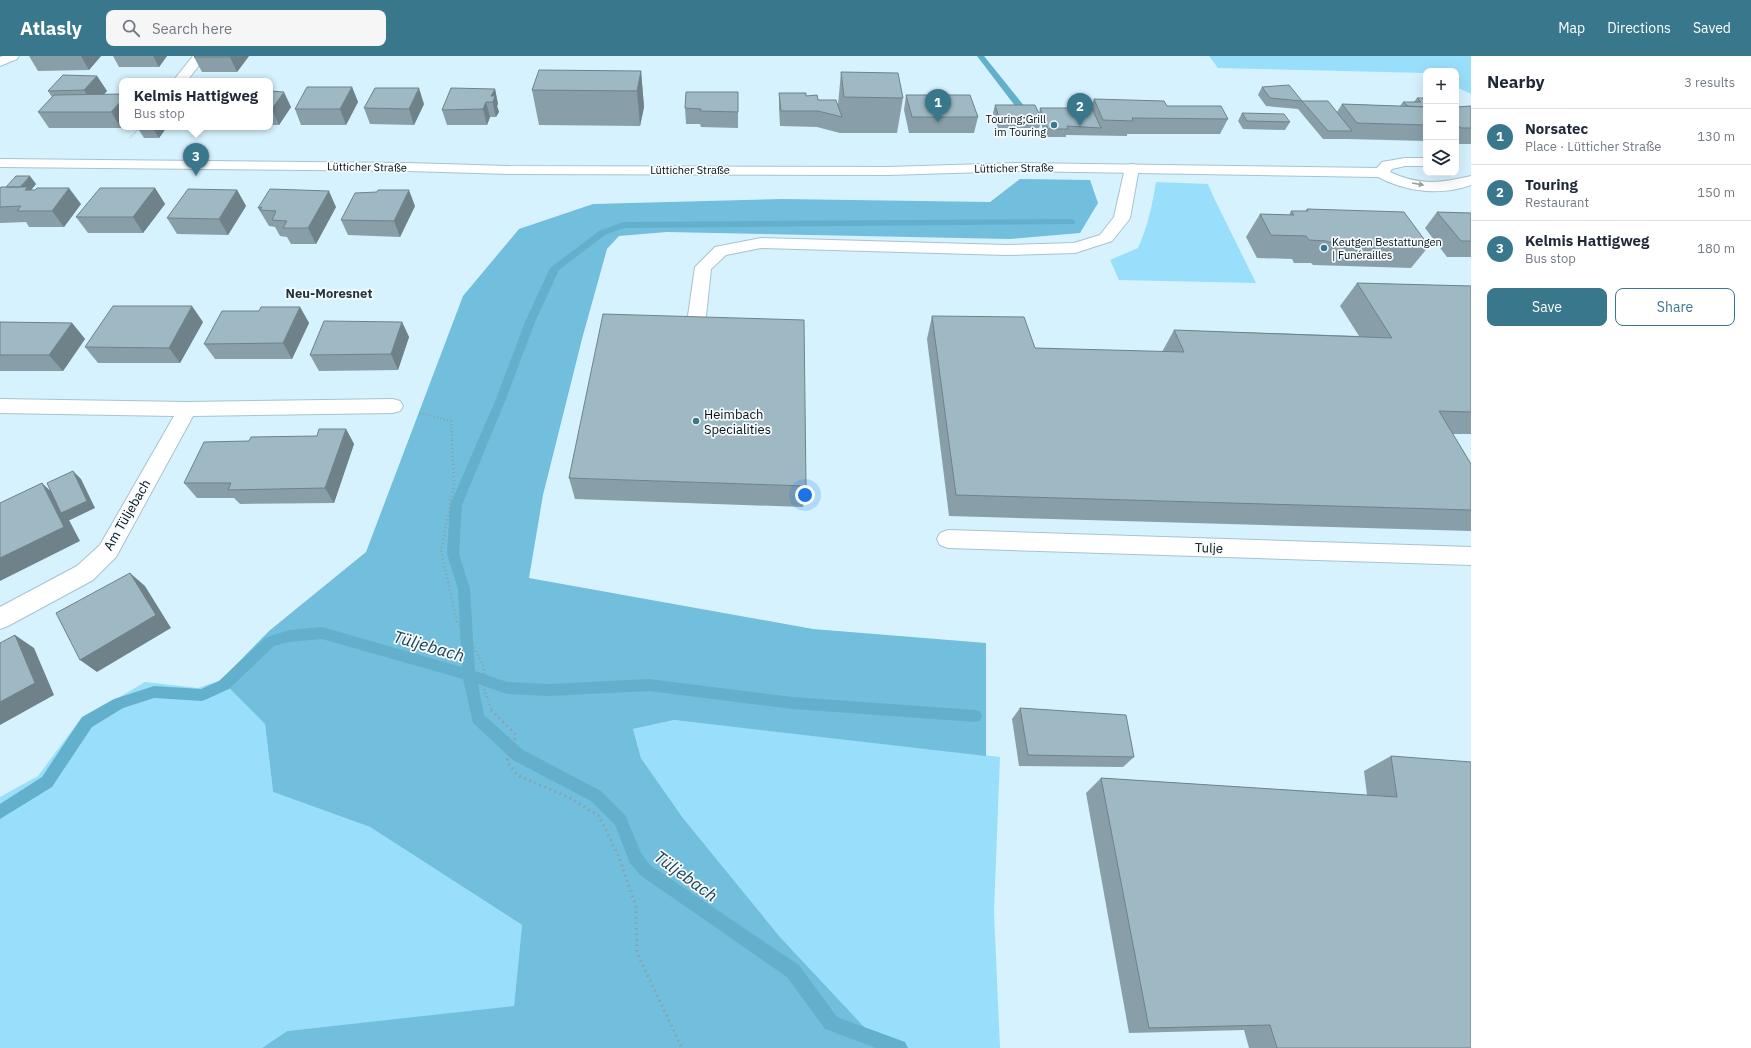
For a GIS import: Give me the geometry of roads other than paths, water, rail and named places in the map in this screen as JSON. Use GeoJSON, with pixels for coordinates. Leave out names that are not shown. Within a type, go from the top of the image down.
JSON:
{"type":"FeatureCollection","features":[{"type":"Feature","properties":{"kind":"main road"},"geometry":{"type":"LineString","coordinates":[[0,62],[13,56]]}},
{"type":"Feature","properties":{"kind":"main road"},"geometry":{"type":"LineString","coordinates":[[182,78],[200,56]]}},
{"type":"Feature","properties":{"kind":"main road"},"geometry":{"type":"LineString","coordinates":[[1381,173],[1387,165],[1406,162],[1423,162]]}},
{"type":"Feature","properties":{"kind":"main road","name":"Lütticher Straße"},"geometry":{"type":"LineString","coordinates":[[0,163],[400,167],[508,170],[888,171],[1018,167],[1132,168],[1381,173],[1400,182],[1428,186],[1455,185],[1468,174]]}},
{"type":"Feature","properties":{"kind":"main road"},"geometry":{"type":"LineString","coordinates":[[697,316],[703,267],[721,252],[761,243],[1006,250],[1075,248],[1106,238],[1122,218],[1132,168]]}},
{"type":"Feature","properties":{"kind":"main road"},"geometry":{"type":"LineString","coordinates":[[0,406],[187,409],[393,406]]}},
{"type":"Feature","properties":{"kind":"main road","name":"Am Tüljebach"},"geometry":{"type":"LineString","coordinates":[[0,619],[85,573],[108,551],[187,409]]}},
{"type":"Feature","properties":{"kind":"main road","name":"Tulje"},"geometry":{"type":"LineString","coordinates":[[948,539],[1471,556]]}},
{"type":"Feature","properties":{"kind":"waterway"},"geometry":{"type":"LineString","coordinates":[[980,56],[1022,109]]}},
{"type":"Feature","properties":{"kind":"waterway"},"geometry":{"type":"LineString","coordinates":[[469,675],[464,589],[453,554],[456,505],[501,399],[530,322],[555,268],[602,233],[623,225],[1071,222]]}},
{"type":"Feature","properties":{"kind":"waterway","name":"Tüljebach"},"geometry":{"type":"LineString","coordinates":[[0,812],[47,782],[87,722],[119,703],[154,692],[202,695],[224,685],[270,642],[289,636],[322,633],[469,675]]}},
{"type":"Feature","properties":{"kind":"waterway"},"geometry":{"type":"LineString","coordinates":[[469,675],[507,688],[549,690],[649,685],[793,703],[975,716]]}},
{"type":"Feature","properties":{"kind":"waterway","name":"Tüljebach"},"geometry":{"type":"LineString","coordinates":[[469,675],[478,718],[518,755],[596,796],[620,820],[635,858],[645,870],[793,971],[831,1023],[899,1048]]}},
{"type":"Feature","properties":{"kind":"place","name":"Norsatec"},"geometry":{"type":"Point","coordinates":[938,122]}},
{"type":"Feature","properties":{"kind":"place","name":"Touring;Grill im Touring"},"geometry":{"type":"Point","coordinates":[1054,125]}},
{"type":"Feature","properties":{"kind":"place","name":"Touring"},"geometry":{"type":"Point","coordinates":[1080,126]}},
{"type":"Feature","properties":{"kind":"place","name":"Kelmis Hattigweg"},"geometry":{"type":"Point","coordinates":[196,176]}},
{"type":"Feature","properties":{"kind":"place","name":"Keutgen Bestattungen | Funérailles"},"geometry":{"type":"Point","coordinates":[1324,248]}},
{"type":"Feature","properties":{"kind":"place","name":"Heimbach Specialities"},"geometry":{"type":"Point","coordinates":[696,421]}},
{"type":"Feature","properties":{"kind":"district","name":"Neu-Moresnet"},"geometry":{"type":"Point","coordinates":[329,293]}}]}
